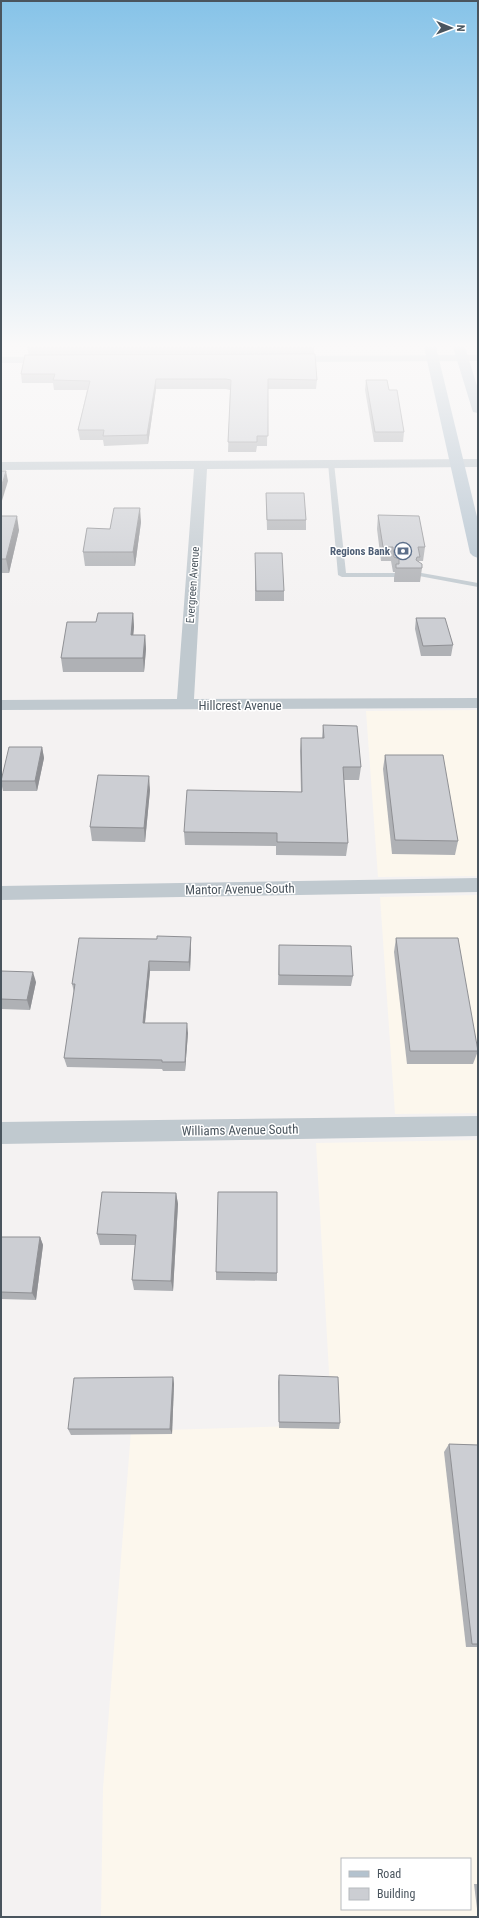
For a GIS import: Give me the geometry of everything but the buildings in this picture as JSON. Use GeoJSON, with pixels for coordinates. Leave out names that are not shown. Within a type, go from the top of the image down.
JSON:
{"type":"FeatureCollection","features":[{"type":"Feature","properties":{"kind":"main road"},"geometry":{"type":"LineString","coordinates":[[451,437],[478,553]]}},
{"type":"Feature","properties":{"kind":"street"},"geometry":{"type":"LineString","coordinates":[[1,466],[478,463]]}},
{"type":"Feature","properties":{"kind":"street","name":"Evergreen Avenue"},"geometry":{"type":"LineString","coordinates":[[185,705],[201,465]]}},
{"type":"Feature","properties":{"kind":"street","name":"Hillcrest Avenue"},"geometry":{"type":"LineString","coordinates":[[1,705],[478,703]]}},
{"type":"Feature","properties":{"kind":"street","name":"Mantor Avenue South"},"geometry":{"type":"LineString","coordinates":[[1,893],[478,885]]}},
{"type":"Feature","properties":{"kind":"street","name":"Williams Avenue South"},"geometry":{"type":"LineString","coordinates":[[1,1133],[478,1126]]}},
{"type":"Feature","properties":{"kind":"lane"},"geometry":{"type":"LineString","coordinates":[[331,464],[342,575],[393,574]]}},
{"type":"Feature","properties":{"kind":"lane"},"geometry":{"type":"LineString","coordinates":[[419,574],[478,585]]}},
{"type":"Feature","properties":{"kind":"shaded area"},"geometry":{"type":"Polygon","coordinates":[[[478,710],[478,876],[378,877],[366,711],[478,710]]]}},
{"type":"Feature","properties":{"kind":"shaded area"},"geometry":{"type":"Polygon","coordinates":[[[478,895],[478,1113],[395,1114],[380,897],[478,895]]]}},
{"type":"Feature","properties":{"kind":"shaded area"},"geometry":{"type":"Polygon","coordinates":[[[478,1140],[478,1917],[101,1917],[103,1788],[131,1431],[332,1425],[316,1143],[478,1140]]]}},
{"type":"Feature","properties":{"kind":"place","name":"Regions Bank"},"geometry":{"type":"Point","coordinates":[403,551]}}]}
